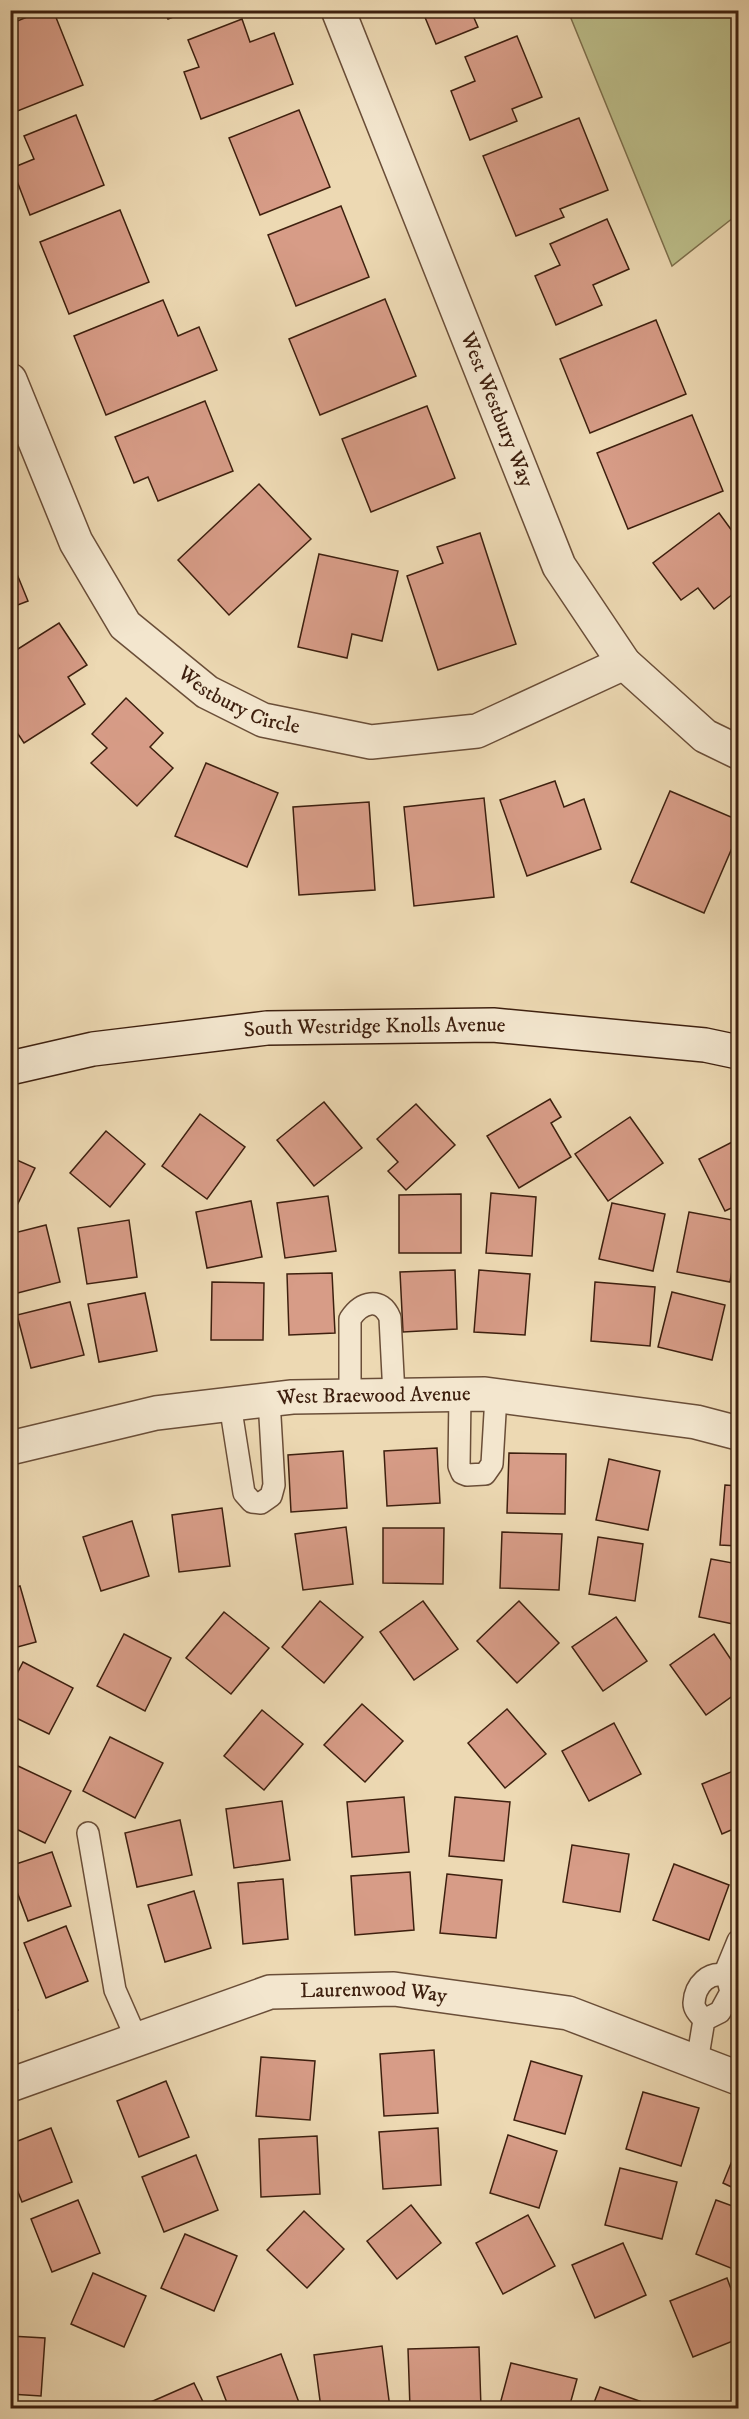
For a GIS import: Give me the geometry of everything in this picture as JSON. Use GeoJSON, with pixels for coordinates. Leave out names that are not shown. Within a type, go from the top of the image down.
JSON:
{"type":"FeatureCollection","features":[{"type":"Feature","properties":{"kind":"street","name":"West Westbury Way"},"geometry":{"type":"LineString","coordinates":[[338,10],[559,566],[624,663],[705,736],[738,752]]}},
{"type":"Feature","properties":{"kind":"street","name":"Westbury Circle"},"geometry":{"type":"LineString","coordinates":[[10,380],[76,542],[125,625],[207,692],[263,720],[371,742],[477,731],[624,663]]}},
{"type":"Feature","properties":{"kind":"street","name":"South Westridge Knolls Avenue"},"geometry":{"type":"LineString","coordinates":[[10,1068],[93,1049],[267,1028],[493,1025],[705,1045],[738,1052]]}},
{"type":"Feature","properties":{"kind":"street","name":"West Braewood Avenue"},"geometry":{"type":"LineString","coordinates":[[10,1448],[156,1413],[270,1400],[394,1395],[496,1396],[696,1422],[738,1433]]}},
{"type":"Feature","properties":{"kind":"street","name":"Laurenwood Way"},"geometry":{"type":"LineString","coordinates":[[10,2085],[270,1992],[394,1989],[568,2013],[738,2078]]}},
{"type":"Feature","properties":{"kind":"lane"},"geometry":{"type":"LineString","coordinates":[[350,1396],[350,1320],[356,1310],[365,1305],[380,1305],[387,1310],[390,1318],[394,1395]]}},
{"type":"Feature","properties":{"kind":"lane"},"geometry":{"type":"LineString","coordinates":[[460,1395],[459,1466],[462,1473],[467,1475],[485,1474],[492,1464],[496,1396]]}},
{"type":"Feature","properties":{"kind":"lane"},"geometry":{"type":"LineString","coordinates":[[230,1404],[244,1493],[252,1502],[261,1503],[271,1496],[274,1485],[270,1400]]}},
{"type":"Feature","properties":{"kind":"lane"},"geometry":{"type":"LineString","coordinates":[[87,1833],[116,1990],[137,2040]]}},
{"type":"Feature","properties":{"kind":"lane"},"geometry":{"type":"LineString","coordinates":[[697,2062],[704,2020],[720,2012],[731,1992],[730,1983],[724,1976],[738,1941]]}},
{"type":"Feature","properties":{"kind":"green space"},"geometry":{"type":"Polygon","coordinates":[[[568,11],[738,11],[738,214],[672,266],[568,11]]]}},
{"type":"Feature","properties":{"kind":"building"},"geometry":{"type":"Polygon","coordinates":[[[44,10],[53,10],[83,85],[10,114],[10,24],[44,10]]]}},
{"type":"Feature","properties":{"kind":"building"},"geometry":{"type":"Polygon","coordinates":[[[164,10],[191,10],[168,19],[164,10]]]}},
{"type":"Feature","properties":{"kind":"building"},"geometry":{"type":"Polygon","coordinates":[[[422,10],[473,10],[471,11],[478,27],[436,44],[422,10]]]}},
{"type":"Feature","properties":{"kind":"building"},"geometry":{"type":"Polygon","coordinates":[[[242,19],[250,42],[274,33],[293,84],[201,119],[184,72],[199,67],[188,40],[242,19]]]}},
{"type":"Feature","properties":{"kind":"building"},"geometry":{"type":"Polygon","coordinates":[[[517,36],[542,97],[512,109],[517,121],[470,140],[451,91],[475,81],[465,57],[517,36]]]}},
{"type":"Feature","properties":{"kind":"building"},"geometry":{"type":"Polygon","coordinates":[[[299,110],[330,187],[260,215],[229,138],[299,110]]]}},
{"type":"Feature","properties":{"kind":"building"},"geometry":{"type":"Polygon","coordinates":[[[76,115],[104,185],[30,215],[12,168],[34,159],[24,136],[76,115]]]}},
{"type":"Feature","properties":{"kind":"building"},"geometry":{"type":"Polygon","coordinates":[[[579,118],[608,190],[560,209],[564,217],[516,236],[483,156],[579,118]]]}},
{"type":"Feature","properties":{"kind":"building"},"geometry":{"type":"Polygon","coordinates":[[[341,206],[369,277],[296,306],[268,235],[341,206]]]}},
{"type":"Feature","properties":{"kind":"building"},"geometry":{"type":"Polygon","coordinates":[[[120,210],[149,282],[69,314],[40,242],[120,210]]]}},
{"type":"Feature","properties":{"kind":"building"},"geometry":{"type":"Polygon","coordinates":[[[607,219],[629,269],[593,285],[602,305],[556,325],[535,276],[560,265],[550,244],[607,219]]]}},
{"type":"Feature","properties":{"kind":"building"},"geometry":{"type":"Polygon","coordinates":[[[385,299],[416,376],[320,415],[289,339],[385,299]]]}},
{"type":"Feature","properties":{"kind":"building"},"geometry":{"type":"Polygon","coordinates":[[[163,300],[178,336],[199,327],[217,370],[106,415],[74,336],[163,300]]]}},
{"type":"Feature","properties":{"kind":"building"},"geometry":{"type":"Polygon","coordinates":[[[656,320],[686,394],[590,433],[560,359],[656,320]]]}},
{"type":"Feature","properties":{"kind":"building"},"geometry":{"type":"Polygon","coordinates":[[[205,401],[233,471],[158,501],[148,477],[134,483],[115,437],[205,401]]]}},
{"type":"Feature","properties":{"kind":"building"},"geometry":{"type":"Polygon","coordinates":[[[427,406],[455,478],[371,512],[342,439],[427,406]]]}},
{"type":"Feature","properties":{"kind":"building"},"geometry":{"type":"Polygon","coordinates":[[[692,415],[723,491],[628,529],[597,453],[692,415]]]}},
{"type":"Feature","properties":{"kind":"building"},"geometry":{"type":"Polygon","coordinates":[[[259,484],[311,539],[229,615],[178,560],[259,484]]]}},
{"type":"Feature","properties":{"kind":"building"},"geometry":{"type":"Polygon","coordinates":[[[719,513],[738,539],[738,590],[714,609],[698,588],[681,600],[653,563],[719,513]]]}},
{"type":"Feature","properties":{"kind":"building"},"geometry":{"type":"Polygon","coordinates":[[[480,533],[516,644],[438,670],[407,576],[443,563],[437,547],[480,533]]]}},
{"type":"Feature","properties":{"kind":"building"},"geometry":{"type":"Polygon","coordinates":[[[319,554],[398,571],[382,641],[352,634],[347,658],[298,647],[319,554]]]}},
{"type":"Feature","properties":{"kind":"building"},"geometry":{"type":"Polygon","coordinates":[[[10,557],[28,601],[10,608],[10,557]]]}},
{"type":"Feature","properties":{"kind":"building"},"geometry":{"type":"Polygon","coordinates":[[[59,623],[87,665],[68,677],[85,704],[24,743],[10,722],[10,654],[59,623]]]}},
{"type":"Feature","properties":{"kind":"building"},"geometry":{"type":"Polygon","coordinates":[[[126,698],[163,733],[150,747],[173,768],[137,806],[91,763],[107,748],[92,734],[126,698]]]}},
{"type":"Feature","properties":{"kind":"building"},"geometry":{"type":"Polygon","coordinates":[[[206,763],[278,793],[247,867],[175,836],[206,763]]]}},
{"type":"Feature","properties":{"kind":"building"},"geometry":{"type":"Polygon","coordinates":[[[555,781],[564,807],[584,799],[601,849],[527,876],[500,800],[555,781]]]}},
{"type":"Feature","properties":{"kind":"building"},"geometry":{"type":"Polygon","coordinates":[[[670,791],[738,820],[738,834],[704,913],[631,882],[670,791]]]}},
{"type":"Feature","properties":{"kind":"building"},"geometry":{"type":"Polygon","coordinates":[[[484,798],[494,897],[414,906],[404,807],[484,798]]]}},
{"type":"Feature","properties":{"kind":"building"},"geometry":{"type":"Polygon","coordinates":[[[369,802],[375,890],[299,895],[293,807],[369,802]]]}},
{"type":"Feature","properties":{"kind":"building"},"geometry":{"type":"Polygon","coordinates":[[[550,1099],[561,1117],[551,1123],[571,1157],[519,1188],[487,1136],[550,1099]]]}},
{"type":"Feature","properties":{"kind":"building"},"geometry":{"type":"Polygon","coordinates":[[[324,1102],[362,1148],[314,1186],[277,1140],[324,1102]]]}},
{"type":"Feature","properties":{"kind":"building"},"geometry":{"type":"Polygon","coordinates":[[[416,1104],[455,1145],[406,1190],[388,1171],[398,1162],[377,1139],[416,1104]]]}},
{"type":"Feature","properties":{"kind":"building"},"geometry":{"type":"Polygon","coordinates":[[[200,1114],[245,1147],[207,1199],[162,1166],[200,1114]]]}},
{"type":"Feature","properties":{"kind":"building"},"geometry":{"type":"Polygon","coordinates":[[[630,1117],[663,1163],[608,1201],[575,1154],[630,1117]]]}},
{"type":"Feature","properties":{"kind":"building"},"geometry":{"type":"Polygon","coordinates":[[[106,1131],[145,1164],[110,1207],[70,1173],[106,1131]]]}},
{"type":"Feature","properties":{"kind":"building"},"geometry":{"type":"Polygon","coordinates":[[[738,1139],[738,1205],[725,1211],[699,1159],[738,1139]]]}},
{"type":"Feature","properties":{"kind":"building"},"geometry":{"type":"Polygon","coordinates":[[[10,1157],[35,1168],[10,1220],[10,1157]]]}},
{"type":"Feature","properties":{"kind":"building"},"geometry":{"type":"Polygon","coordinates":[[[491,1193],[536,1197],[532,1256],[486,1253],[491,1193]]]}},
{"type":"Feature","properties":{"kind":"building"},"geometry":{"type":"Polygon","coordinates":[[[461,1194],[461,1253],[399,1253],[399,1195],[461,1194]]]}},
{"type":"Feature","properties":{"kind":"building"},"geometry":{"type":"Polygon","coordinates":[[[328,1196],[336,1251],[285,1258],[277,1203],[328,1196]]]}},
{"type":"Feature","properties":{"kind":"building"},"geometry":{"type":"Polygon","coordinates":[[[251,1201],[262,1257],[207,1268],[196,1212],[251,1201]]]}},
{"type":"Feature","properties":{"kind":"building"},"geometry":{"type":"Polygon","coordinates":[[[612,1203],[665,1214],[653,1271],[599,1259],[612,1203]]]}},
{"type":"Feature","properties":{"kind":"building"},"geometry":{"type":"Polygon","coordinates":[[[689,1212],[738,1221],[738,1237],[730,1282],[677,1272],[689,1212]]]}},
{"type":"Feature","properties":{"kind":"building"},"geometry":{"type":"Polygon","coordinates":[[[129,1220],[137,1277],[87,1284],[78,1228],[129,1220]]]}},
{"type":"Feature","properties":{"kind":"building"},"geometry":{"type":"Polygon","coordinates":[[[46,1225],[60,1282],[10,1295],[10,1234],[46,1225]]]}},
{"type":"Feature","properties":{"kind":"building"},"geometry":{"type":"Polygon","coordinates":[[[455,1270],[457,1329],[403,1332],[400,1272],[455,1270]]]}},
{"type":"Feature","properties":{"kind":"building"},"geometry":{"type":"Polygon","coordinates":[[[479,1270],[530,1274],[525,1335],[474,1332],[479,1270]]]}},
{"type":"Feature","properties":{"kind":"building"},"geometry":{"type":"Polygon","coordinates":[[[332,1273],[335,1333],[289,1335],[287,1274],[332,1273]]]}},
{"type":"Feature","properties":{"kind":"building"},"geometry":{"type":"Polygon","coordinates":[[[212,1282],[264,1283],[263,1340],[211,1340],[212,1282]]]}},
{"type":"Feature","properties":{"kind":"building"},"geometry":{"type":"Polygon","coordinates":[[[595,1282],[655,1287],[650,1346],[591,1341],[595,1282]]]}},
{"type":"Feature","properties":{"kind":"building"},"geometry":{"type":"Polygon","coordinates":[[[672,1292],[725,1305],[712,1360],[658,1347],[672,1292]]]}},
{"type":"Feature","properties":{"kind":"building"},"geometry":{"type":"Polygon","coordinates":[[[145,1293],[157,1351],[99,1362],[88,1304],[145,1293]]]}},
{"type":"Feature","properties":{"kind":"building"},"geometry":{"type":"Polygon","coordinates":[[[70,1302],[84,1355],[31,1368],[17,1315],[70,1302]]]}},
{"type":"Feature","properties":{"kind":"building"},"geometry":{"type":"Polygon","coordinates":[[[437,1448],[440,1503],[387,1506],[384,1451],[437,1448]]]}},
{"type":"Feature","properties":{"kind":"building"},"geometry":{"type":"Polygon","coordinates":[[[343,1451],[347,1508],[291,1512],[288,1455],[343,1451]]]}},
{"type":"Feature","properties":{"kind":"building"},"geometry":{"type":"Polygon","coordinates":[[[509,1453],[566,1454],[565,1514],[507,1513],[509,1453]]]}},
{"type":"Feature","properties":{"kind":"building"},"geometry":{"type":"Polygon","coordinates":[[[609,1459],[660,1471],[648,1530],[596,1520],[609,1459]]]}},
{"type":"Feature","properties":{"kind":"building"},"geometry":{"type":"Polygon","coordinates":[[[725,1485],[738,1486],[738,1546],[720,1545],[725,1485]]]}},
{"type":"Feature","properties":{"kind":"building"},"geometry":{"type":"Polygon","coordinates":[[[222,1508],[230,1566],[179,1572],[172,1515],[222,1508]]]}},
{"type":"Feature","properties":{"kind":"building"},"geometry":{"type":"Polygon","coordinates":[[[132,1521],[149,1576],[101,1591],[83,1537],[132,1521]]]}},
{"type":"Feature","properties":{"kind":"building"},"geometry":{"type":"Polygon","coordinates":[[[346,1527],[353,1584],[303,1590],[295,1534],[346,1527]]]}},
{"type":"Feature","properties":{"kind":"building"},"geometry":{"type":"Polygon","coordinates":[[[383,1528],[444,1528],[443,1584],[383,1583],[383,1528]]]}},
{"type":"Feature","properties":{"kind":"building"},"geometry":{"type":"Polygon","coordinates":[[[502,1532],[562,1534],[559,1590],[500,1588],[502,1532]]]}},
{"type":"Feature","properties":{"kind":"building"},"geometry":{"type":"Polygon","coordinates":[[[598,1537],[643,1544],[635,1601],[589,1594],[598,1537]]]}},
{"type":"Feature","properties":{"kind":"building"},"geometry":{"type":"Polygon","coordinates":[[[711,1559],[738,1564],[738,1625],[699,1617],[711,1559]]]}},
{"type":"Feature","properties":{"kind":"building"},"geometry":{"type":"Polygon","coordinates":[[[20,1586],[36,1642],[10,1649],[10,1589],[20,1586]]]}},
{"type":"Feature","properties":{"kind":"building"},"geometry":{"type":"Polygon","coordinates":[[[320,1601],[363,1637],[324,1683],[282,1647],[320,1601]]]}},
{"type":"Feature","properties":{"kind":"building"},"geometry":{"type":"Polygon","coordinates":[[[423,1601],[458,1649],[414,1680],[380,1632],[423,1601]]]}},
{"type":"Feature","properties":{"kind":"building"},"geometry":{"type":"Polygon","coordinates":[[[519,1601],[559,1643],[517,1683],[477,1641],[519,1601]]]}},
{"type":"Feature","properties":{"kind":"building"},"geometry":{"type":"Polygon","coordinates":[[[224,1612],[269,1648],[231,1694],[186,1658],[224,1612]]]}},
{"type":"Feature","properties":{"kind":"building"},"geometry":{"type":"Polygon","coordinates":[[[616,1617],[647,1661],[603,1691],[572,1647],[616,1617]]]}},
{"type":"Feature","properties":{"kind":"building"},"geometry":{"type":"Polygon","coordinates":[[[124,1634],[171,1658],[145,1711],[97,1686],[124,1634]]]}},
{"type":"Feature","properties":{"kind":"building"},"geometry":{"type":"Polygon","coordinates":[[[714,1634],[738,1670],[738,1692],[706,1715],[670,1665],[714,1634]]]}},
{"type":"Feature","properties":{"kind":"building"},"geometry":{"type":"Polygon","coordinates":[[[23,1662],[73,1688],[49,1734],[10,1715],[10,1687],[23,1662]]]}},
{"type":"Feature","properties":{"kind":"building"},"geometry":{"type":"Polygon","coordinates":[[[362,1704],[403,1741],[365,1782],[324,1745],[362,1704]]]}},
{"type":"Feature","properties":{"kind":"building"},"geometry":{"type":"Polygon","coordinates":[[[507,1709],[546,1754],[505,1788],[468,1743],[507,1709]]]}},
{"type":"Feature","properties":{"kind":"building"},"geometry":{"type":"Polygon","coordinates":[[[262,1710],[303,1744],[264,1790],[224,1756],[262,1710]]]}},
{"type":"Feature","properties":{"kind":"building"},"geometry":{"type":"Polygon","coordinates":[[[614,1723],[641,1774],[589,1801],[562,1751],[614,1723]]]}},
{"type":"Feature","properties":{"kind":"building"},"geometry":{"type":"Polygon","coordinates":[[[110,1737],[163,1763],[135,1818],[83,1791],[110,1737]]]}},
{"type":"Feature","properties":{"kind":"building"},"geometry":{"type":"Polygon","coordinates":[[[18,1766],[71,1791],[45,1843],[10,1826],[10,1781],[18,1766]]]}},
{"type":"Feature","properties":{"kind":"building"},"geometry":{"type":"Polygon","coordinates":[[[738,1769],[738,1827],[722,1834],[702,1784],[738,1769]]]}},
{"type":"Feature","properties":{"kind":"building"},"geometry":{"type":"Polygon","coordinates":[[[404,1797],[409,1852],[352,1857],[347,1802],[404,1797]]]}},
{"type":"Feature","properties":{"kind":"building"},"geometry":{"type":"Polygon","coordinates":[[[455,1797],[510,1802],[504,1861],[449,1856],[455,1797]]]}},
{"type":"Feature","properties":{"kind":"building"},"geometry":{"type":"Polygon","coordinates":[[[282,1801],[290,1860],[234,1868],[226,1809],[282,1801]]]}},
{"type":"Feature","properties":{"kind":"building"},"geometry":{"type":"Polygon","coordinates":[[[180,1820],[192,1875],[137,1887],[125,1833],[180,1820]]]}},
{"type":"Feature","properties":{"kind":"building"},"geometry":{"type":"Polygon","coordinates":[[[572,1845],[629,1854],[620,1912],[563,1902],[572,1845]]]}},
{"type":"Feature","properties":{"kind":"building"},"geometry":{"type":"Polygon","coordinates":[[[52,1852],[71,1906],[28,1921],[10,1873],[10,1866],[52,1852]]]}},
{"type":"Feature","properties":{"kind":"building"},"geometry":{"type":"Polygon","coordinates":[[[674,1864],[729,1885],[709,1940],[653,1920],[674,1864]]]}},
{"type":"Feature","properties":{"kind":"building"},"geometry":{"type":"Polygon","coordinates":[[[410,1872],[414,1930],[355,1935],[351,1876],[410,1872]]]}},
{"type":"Feature","properties":{"kind":"building"},"geometry":{"type":"Polygon","coordinates":[[[447,1874],[502,1880],[496,1938],[440,1933],[447,1874]]]}},
{"type":"Feature","properties":{"kind":"building"},"geometry":{"type":"Polygon","coordinates":[[[283,1879],[288,1939],[243,1944],[238,1883],[283,1879]]]}},
{"type":"Feature","properties":{"kind":"building"},"geometry":{"type":"Polygon","coordinates":[[[194,1891],[211,1948],[165,1962],[148,1905],[194,1891]]]}},
{"type":"Feature","properties":{"kind":"building"},"geometry":{"type":"Polygon","coordinates":[[[66,1926],[88,1981],[46,1998],[24,1943],[66,1926]]]}},
{"type":"Feature","properties":{"kind":"building"},"geometry":{"type":"Polygon","coordinates":[[[10,1994],[18,2010],[10,2013],[10,1994]]]}},
{"type":"Feature","properties":{"kind":"building"},"geometry":{"type":"Polygon","coordinates":[[[434,2050],[438,2113],[384,2116],[380,2054],[434,2050]]]}},
{"type":"Feature","properties":{"kind":"building"},"geometry":{"type":"Polygon","coordinates":[[[261,2057],[315,2061],[310,2120],[256,2116],[261,2057]]]}},
{"type":"Feature","properties":{"kind":"building"},"geometry":{"type":"Polygon","coordinates":[[[531,2061],[582,2076],[565,2134],[514,2120],[531,2061]]]}},
{"type":"Feature","properties":{"kind":"building"},"geometry":{"type":"Polygon","coordinates":[[[166,2081],[189,2137],[139,2157],[117,2101],[166,2081]]]}},
{"type":"Feature","properties":{"kind":"building"},"geometry":{"type":"Polygon","coordinates":[[[643,2092],[699,2108],[681,2166],[626,2149],[643,2092]]]}},
{"type":"Feature","properties":{"kind":"building"},"geometry":{"type":"Polygon","coordinates":[[[51,2128],[72,2182],[22,2202],[10,2172],[10,2144],[51,2128]]]}},
{"type":"Feature","properties":{"kind":"building"},"geometry":{"type":"Polygon","coordinates":[[[438,2128],[441,2185],[383,2189],[379,2132],[438,2128]]]}},
{"type":"Feature","properties":{"kind":"building"},"geometry":{"type":"Polygon","coordinates":[[[508,2135],[557,2151],[539,2208],[490,2193],[508,2135]]]}},
{"type":"Feature","properties":{"kind":"building"},"geometry":{"type":"Polygon","coordinates":[[[317,2136],[320,2194],[261,2197],[259,2139],[317,2136]]]}},
{"type":"Feature","properties":{"kind":"building"},"geometry":{"type":"Polygon","coordinates":[[[738,2146],[738,2190],[723,2183],[738,2146]]]}},
{"type":"Feature","properties":{"kind":"building"},"geometry":{"type":"Polygon","coordinates":[[[196,2155],[218,2210],[164,2232],[142,2177],[196,2155]]]}},
{"type":"Feature","properties":{"kind":"building"},"geometry":{"type":"Polygon","coordinates":[[[620,2168],[677,2182],[662,2239],[605,2225],[620,2168]]]}},
{"type":"Feature","properties":{"kind":"building"},"geometry":{"type":"Polygon","coordinates":[[[78,2200],[100,2253],[52,2272],[31,2219],[78,2200]]]}},
{"type":"Feature","properties":{"kind":"building"},"geometry":{"type":"Polygon","coordinates":[[[716,2200],[738,2208],[738,2271],[696,2254],[716,2200]]]}},
{"type":"Feature","properties":{"kind":"building"},"geometry":{"type":"Polygon","coordinates":[[[411,2205],[441,2243],[397,2279],[367,2241],[411,2205]]]}},
{"type":"Feature","properties":{"kind":"building"},"geometry":{"type":"Polygon","coordinates":[[[304,2211],[344,2249],[307,2288],[267,2250],[304,2211]]]}},
{"type":"Feature","properties":{"kind":"building"},"geometry":{"type":"Polygon","coordinates":[[[528,2215],[555,2266],[503,2294],[476,2243],[528,2215]]]}},
{"type":"Feature","properties":{"kind":"building"},"geometry":{"type":"Polygon","coordinates":[[[185,2234],[237,2256],[214,2311],[161,2288],[185,2234]]]}},
{"type":"Feature","properties":{"kind":"building"},"geometry":{"type":"Polygon","coordinates":[[[623,2243],[646,2295],[595,2318],[572,2265],[623,2243]]]}},
{"type":"Feature","properties":{"kind":"building"},"geometry":{"type":"Polygon","coordinates":[[[93,2273],[146,2296],[124,2347],[71,2324],[93,2273]]]}},
{"type":"Feature","properties":{"kind":"building"},"geometry":{"type":"Polygon","coordinates":[[[727,2278],[738,2308],[738,2339],[693,2357],[670,2301],[727,2278]]]}},
{"type":"Feature","properties":{"kind":"building"},"geometry":{"type":"Polygon","coordinates":[[[10,2336],[45,2338],[41,2396],[10,2394],[10,2336]]]}},
{"type":"Feature","properties":{"kind":"building"},"geometry":{"type":"Polygon","coordinates":[[[382,2346],[390,2408],[321,2408],[314,2355],[382,2346]]]}},
{"type":"Feature","properties":{"kind":"building"},"geometry":{"type":"Polygon","coordinates":[[[479,2347],[481,2408],[410,2408],[408,2349],[479,2347]]]}},
{"type":"Feature","properties":{"kind":"building"},"geometry":{"type":"Polygon","coordinates":[[[281,2354],[301,2408],[229,2408],[217,2377],[281,2354]]]}},
{"type":"Feature","properties":{"kind":"building"},"geometry":{"type":"Polygon","coordinates":[[[511,2363],[577,2379],[569,2408],[499,2408],[511,2363]]]}},
{"type":"Feature","properties":{"kind":"building"},"geometry":{"type":"Polygon","coordinates":[[[194,2383],[206,2408],[137,2408],[194,2383]]]}},
{"type":"Feature","properties":{"kind":"building"},"geometry":{"type":"Polygon","coordinates":[[[600,2387],[659,2408],[592,2408],[600,2387]]]}}]}
